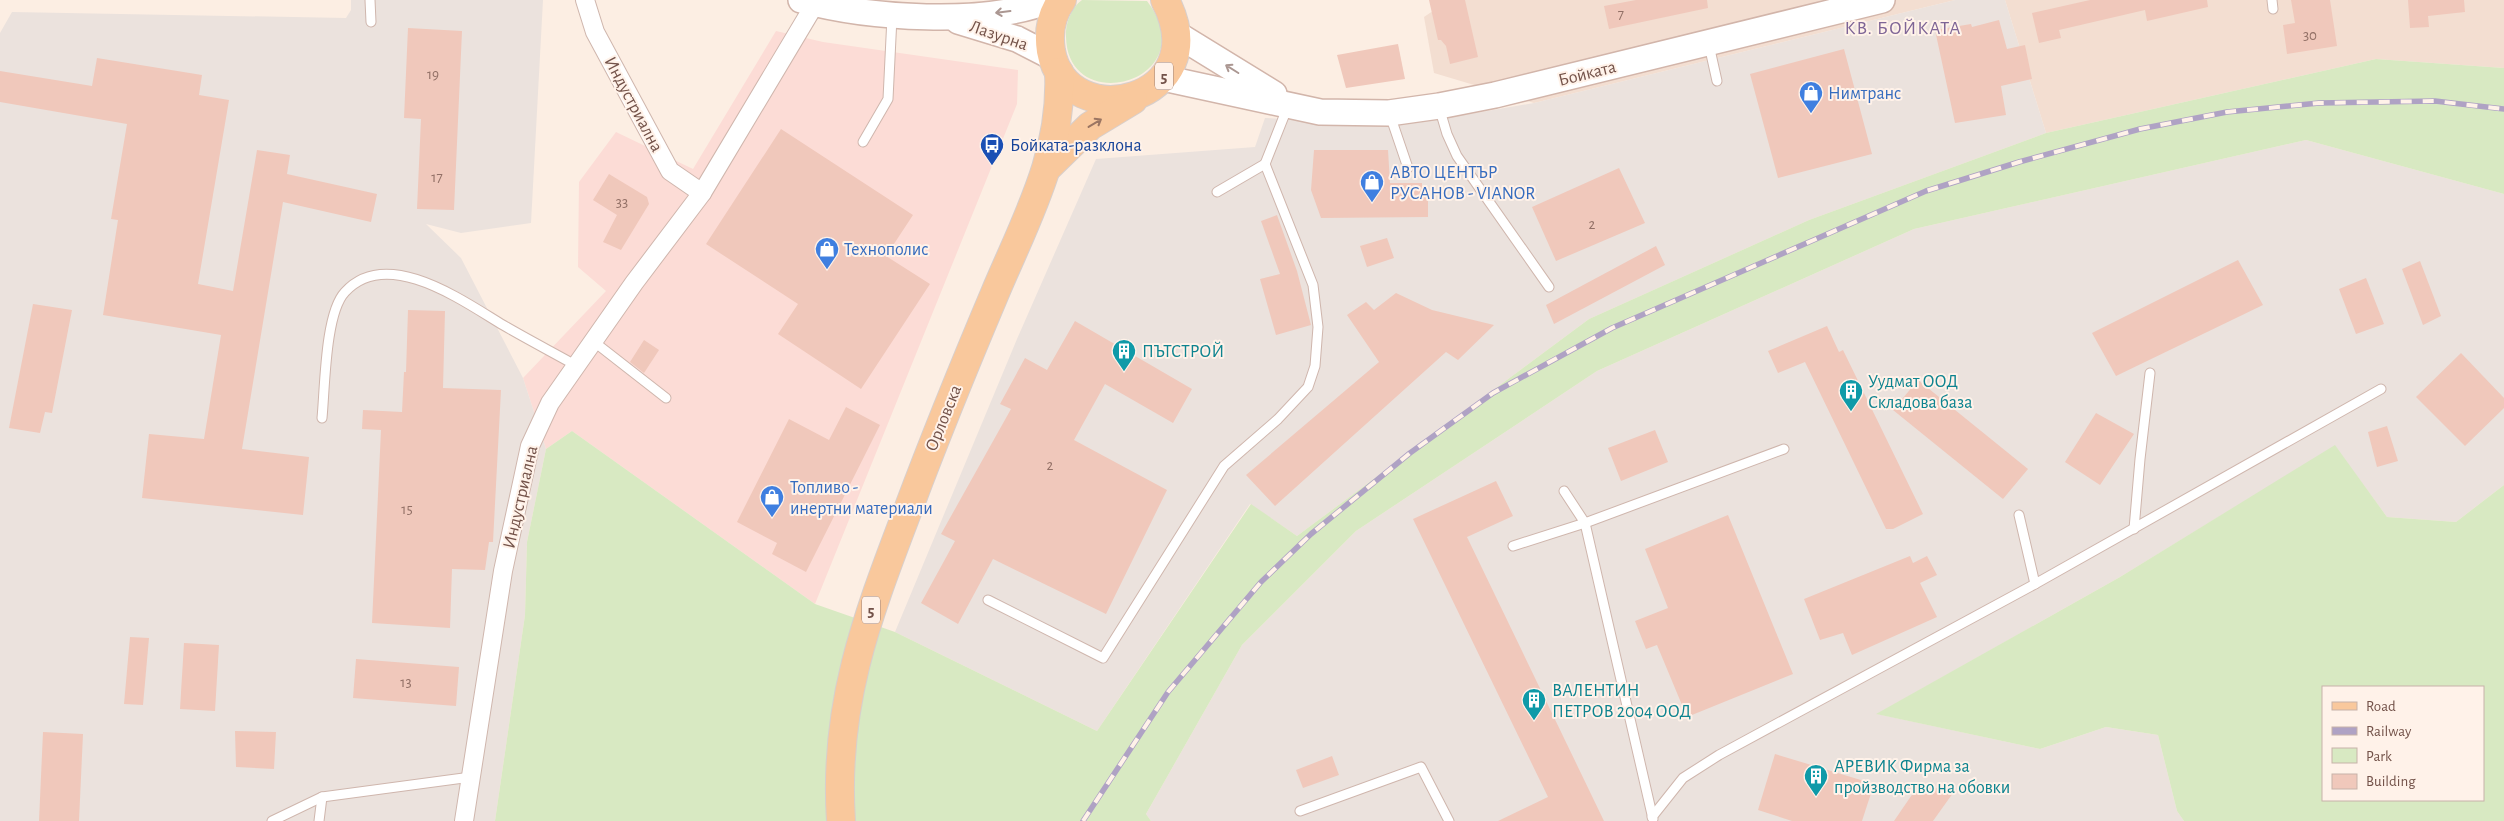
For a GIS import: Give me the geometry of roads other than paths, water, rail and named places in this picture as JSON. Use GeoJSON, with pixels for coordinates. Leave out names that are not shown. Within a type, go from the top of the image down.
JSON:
{"type":"FeatureCollection","features":[{"type":"Feature","properties":{"kind":"main road","name":"5"},"geometry":{"type":"LineString","coordinates":[[1062,0],[1050,23],[1049,40],[1056,64],[1072,86],[1090,96],[1109,101],[1129,99],[1155,85],[1176,50],[1174,13]]}},
{"type":"Feature","properties":{"kind":"main road","name":"Орловска"},"geometry":{"type":"LineString","coordinates":[[841,821],[841,746],[850,682],[857,653],[892,550],[946,408],[1047,168],[1059,117],[1056,64]]}},
{"type":"Feature","properties":{"kind":"main road","name":"Орловска"},"geometry":{"type":"LineString","coordinates":[[1047,168],[1090,126],[1155,85]]}},
{"type":"Feature","properties":{"kind":"street","name":"Индустриална"},"geometry":{"type":"LineString","coordinates":[[585,0],[595,32],[670,171],[702,193]]}},
{"type":"Feature","properties":{"kind":"street","name":"Лазурна"},"geometry":{"type":"LineString","coordinates":[[808,2],[892,14],[944,16],[1021,9],[1050,0]]}},
{"type":"Feature","properties":{"kind":"street","name":"Бойката"},"geometry":{"type":"LineString","coordinates":[[1155,85],[1289,104],[1320,112],[1389,113],[1495,95],[1882,0]]}},
{"type":"Feature","properties":{"kind":"street","name":"Индустриална"},"geometry":{"type":"LineString","coordinates":[[464,821],[503,571],[530,446],[550,403],[702,193],[808,2]]}},
{"type":"Feature","properties":{"kind":"street","name":"Бойката"},"geometry":{"type":"LineString","coordinates":[[1174,13],[1289,104]]}},
{"type":"Feature","properties":{"kind":"street","name":"Лазурна"},"geometry":{"type":"LineString","coordinates":[[944,16],[1018,39],[1056,64]]}},
{"type":"Feature","properties":{"kind":"lane"},"geometry":{"type":"LineString","coordinates":[[370,0],[371,22]]}},
{"type":"Feature","properties":{"kind":"lane"},"geometry":{"type":"LineString","coordinates":[[863,142],[888,99],[892,14]]}},
{"type":"Feature","properties":{"kind":"lane"},"geometry":{"type":"LineString","coordinates":[[1708,43],[1717,81]]}},
{"type":"Feature","properties":{"kind":"lane"},"geometry":{"type":"LineString","coordinates":[[1217,192],[1265,164],[1289,104]]}},
{"type":"Feature","properties":{"kind":"lane"},"geometry":{"type":"LineString","coordinates":[[1439,106],[1456,156],[1549,287]]}},
{"type":"Feature","properties":{"kind":"lane"},"geometry":{"type":"LineString","coordinates":[[1389,113],[1408,168]]}},
{"type":"Feature","properties":{"kind":"lane"},"geometry":{"type":"LineString","coordinates":[[988,600],[1103,658],[1224,466],[1278,418],[1308,387],[1316,366],[1318,327],[1313,285],[1265,164]]}},
{"type":"Feature","properties":{"kind":"lane"},"geometry":{"type":"LineString","coordinates":[[322,418],[331,324],[344,293],[365,277],[401,275],[434,284],[576,366]]}},
{"type":"Feature","properties":{"kind":"lane"},"geometry":{"type":"LineString","coordinates":[[594,341],[666,398]]}},
{"type":"Feature","properties":{"kind":"lane"},"geometry":{"type":"LineString","coordinates":[[2134,529],[2150,373]]}},
{"type":"Feature","properties":{"kind":"lane"},"geometry":{"type":"LineString","coordinates":[[1653,819],[1683,778],[1719,755],[2035,584],[2381,389]]}},
{"type":"Feature","properties":{"kind":"lane"},"geometry":{"type":"LineString","coordinates":[[1513,546],[1585,523],[1784,449]]}},
{"type":"Feature","properties":{"kind":"lane"},"geometry":{"type":"LineString","coordinates":[[1564,491],[1585,523],[1653,819]]}},
{"type":"Feature","properties":{"kind":"lane"},"geometry":{"type":"LineString","coordinates":[[2019,515],[2035,584]]}},
{"type":"Feature","properties":{"kind":"lane"},"geometry":{"type":"LineString","coordinates":[[1300,811],[1421,768],[1449,821]]}},
{"type":"Feature","properties":{"kind":"lane"},"geometry":{"type":"LineString","coordinates":[[272,821],[322,797],[471,777]]}},
{"type":"Feature","properties":{"kind":"lane"},"geometry":{"type":"LineString","coordinates":[[319,821],[322,797]]}},
{"type":"Feature","properties":{"kind":"railway"},"geometry":{"type":"LineString","coordinates":[[1083,821],[1168,692],[1261,582],[1311,534],[1410,453],[1493,393],[1612,328],[1926,191],[2019,162],[2140,129],[2227,112],[2319,103],[2435,101],[2504,109]]}},
{"type":"Feature","properties":{"kind":"place","name":"Нимтранс"},"geometry":{"type":"Point","coordinates":[1811,114]}},
{"type":"Feature","properties":{"kind":"place","name":"Бойката-разклона"},"geometry":{"type":"Point","coordinates":[992,166]}},
{"type":"Feature","properties":{"kind":"place","name":"АВТО ЦЕНТЪР РУСАНОВ - VIANOR"},"geometry":{"type":"Point","coordinates":[1372,203]}},
{"type":"Feature","properties":{"kind":"place","name":"Технополис"},"geometry":{"type":"Point","coordinates":[827,270]}},
{"type":"Feature","properties":{"kind":"place","name":"ПЪТСТРОЙ"},"geometry":{"type":"Point","coordinates":[1124,372]}},
{"type":"Feature","properties":{"kind":"place","name":"Уудмат ООД Складова база"},"geometry":{"type":"Point","coordinates":[1851,412]}},
{"type":"Feature","properties":{"kind":"place","name":"Топливо - инертни материали"},"geometry":{"type":"Point","coordinates":[772,518]}},
{"type":"Feature","properties":{"kind":"place","name":"ВАЛЕНТИН ПЕТРОВ 2004 ООД"},"geometry":{"type":"Point","coordinates":[1534,721]}},
{"type":"Feature","properties":{"kind":"place","name":"АРЕВИК Фирма за пройзводство на обовки"},"geometry":{"type":"Point","coordinates":[1816,797]}},
{"type":"Feature","properties":{"kind":"district","name":"КВ. БОЙКАТА"},"geometry":{"type":"Point","coordinates":[1903,27]}}]}
